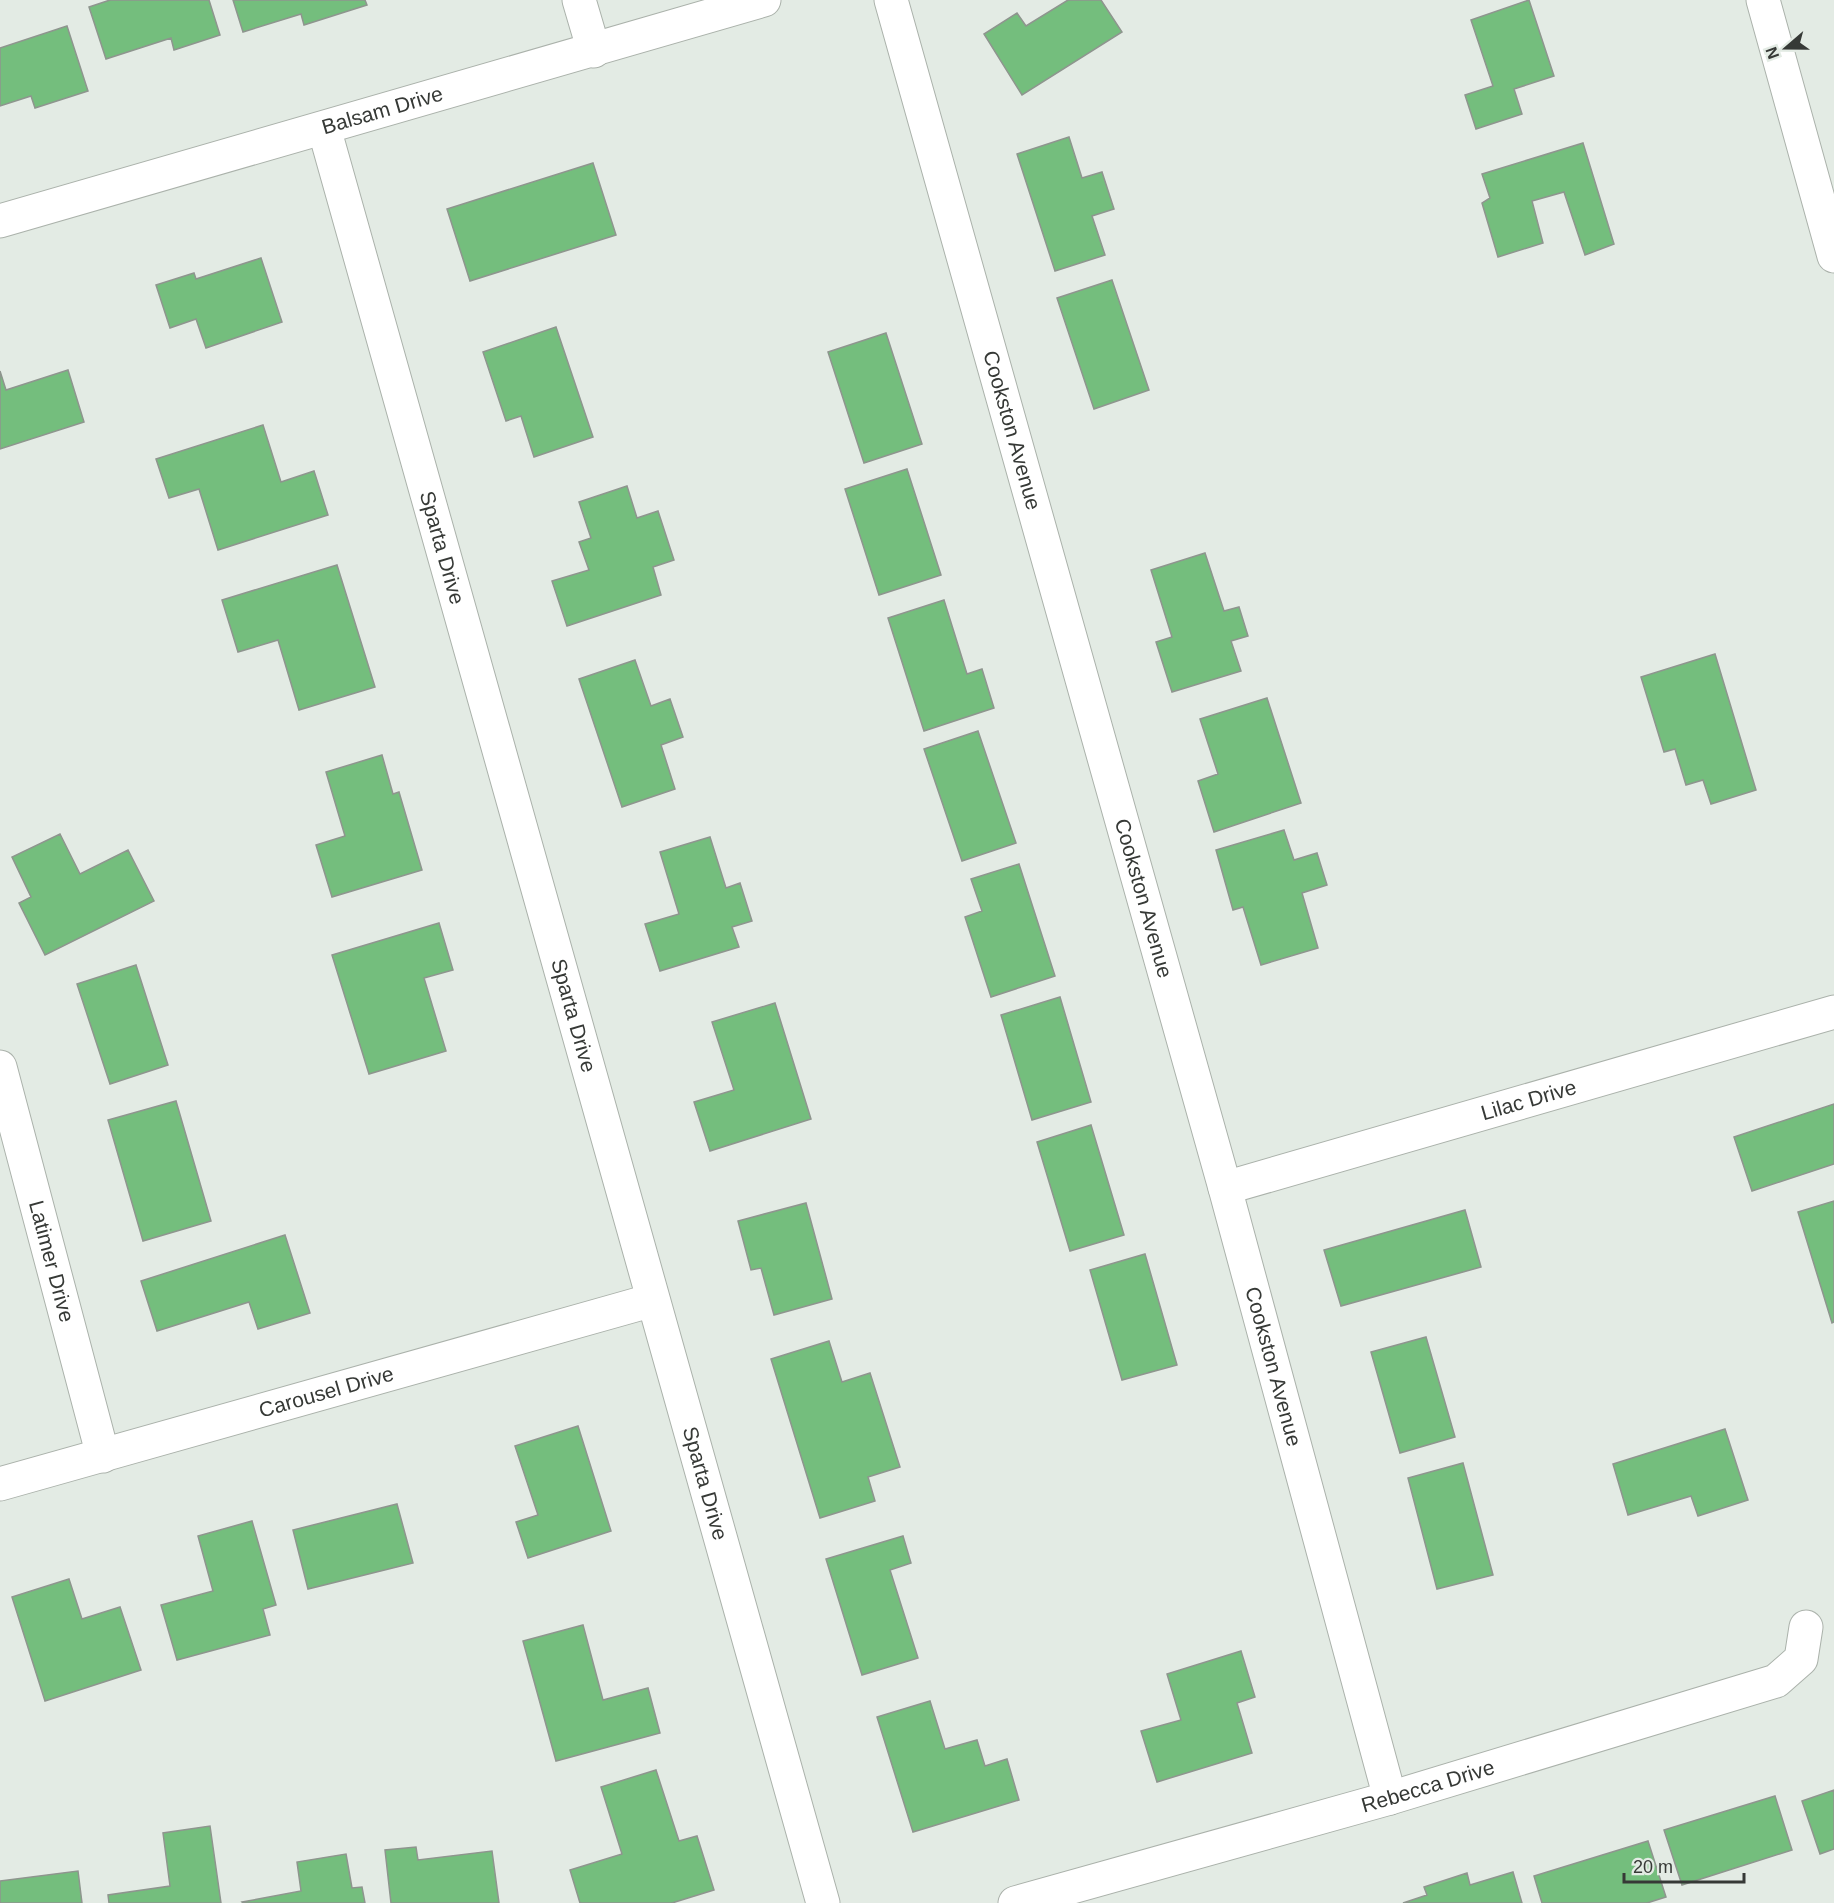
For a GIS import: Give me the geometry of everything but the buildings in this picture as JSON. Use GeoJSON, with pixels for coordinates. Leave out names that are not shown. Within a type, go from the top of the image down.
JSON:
{"type":"FeatureCollection","features":[{"type":"Feature","properties":{"kind":"street"},"geometry":{"type":"LineString","coordinates":[[579,0],[594,51]]}},
{"type":"Feature","properties":{"kind":"street","name":"Balsam Drive"},"geometry":{"type":"LineString","coordinates":[[0,221],[764,0]]}},
{"type":"Feature","properties":{"kind":"street","name":"Cookston Avenue"},"geometry":{"type":"LineString","coordinates":[[891,0],[1225,1188],[1390,1798]]}},
{"type":"Feature","properties":{"kind":"street"},"geometry":{"type":"LineString","coordinates":[[1762,0],[1834,256]]}},
{"type":"Feature","properties":{"kind":"street","name":"Sparta Drive"},"geometry":{"type":"LineString","coordinates":[[324,128],[823,1903]]}},
{"type":"Feature","properties":{"kind":"street","name":"Lilac Drive"},"geometry":{"type":"LineString","coordinates":[[1225,1188],[1834,1012]]}},
{"type":"Feature","properties":{"kind":"street","name":"Latimer Drive"},"geometry":{"type":"LineString","coordinates":[[0,1067],[104,1456]]}},
{"type":"Feature","properties":{"kind":"street","name":"Carousel Drive"},"geometry":{"type":"LineString","coordinates":[[0,1484],[653,1300]]}},
{"type":"Feature","properties":{"kind":"street","name":"Rebecca Drive"},"geometry":{"type":"LineString","coordinates":[[1015,1903],[1390,1798],[1776,1682],[1801,1659],[1806,1627]]}}]}
